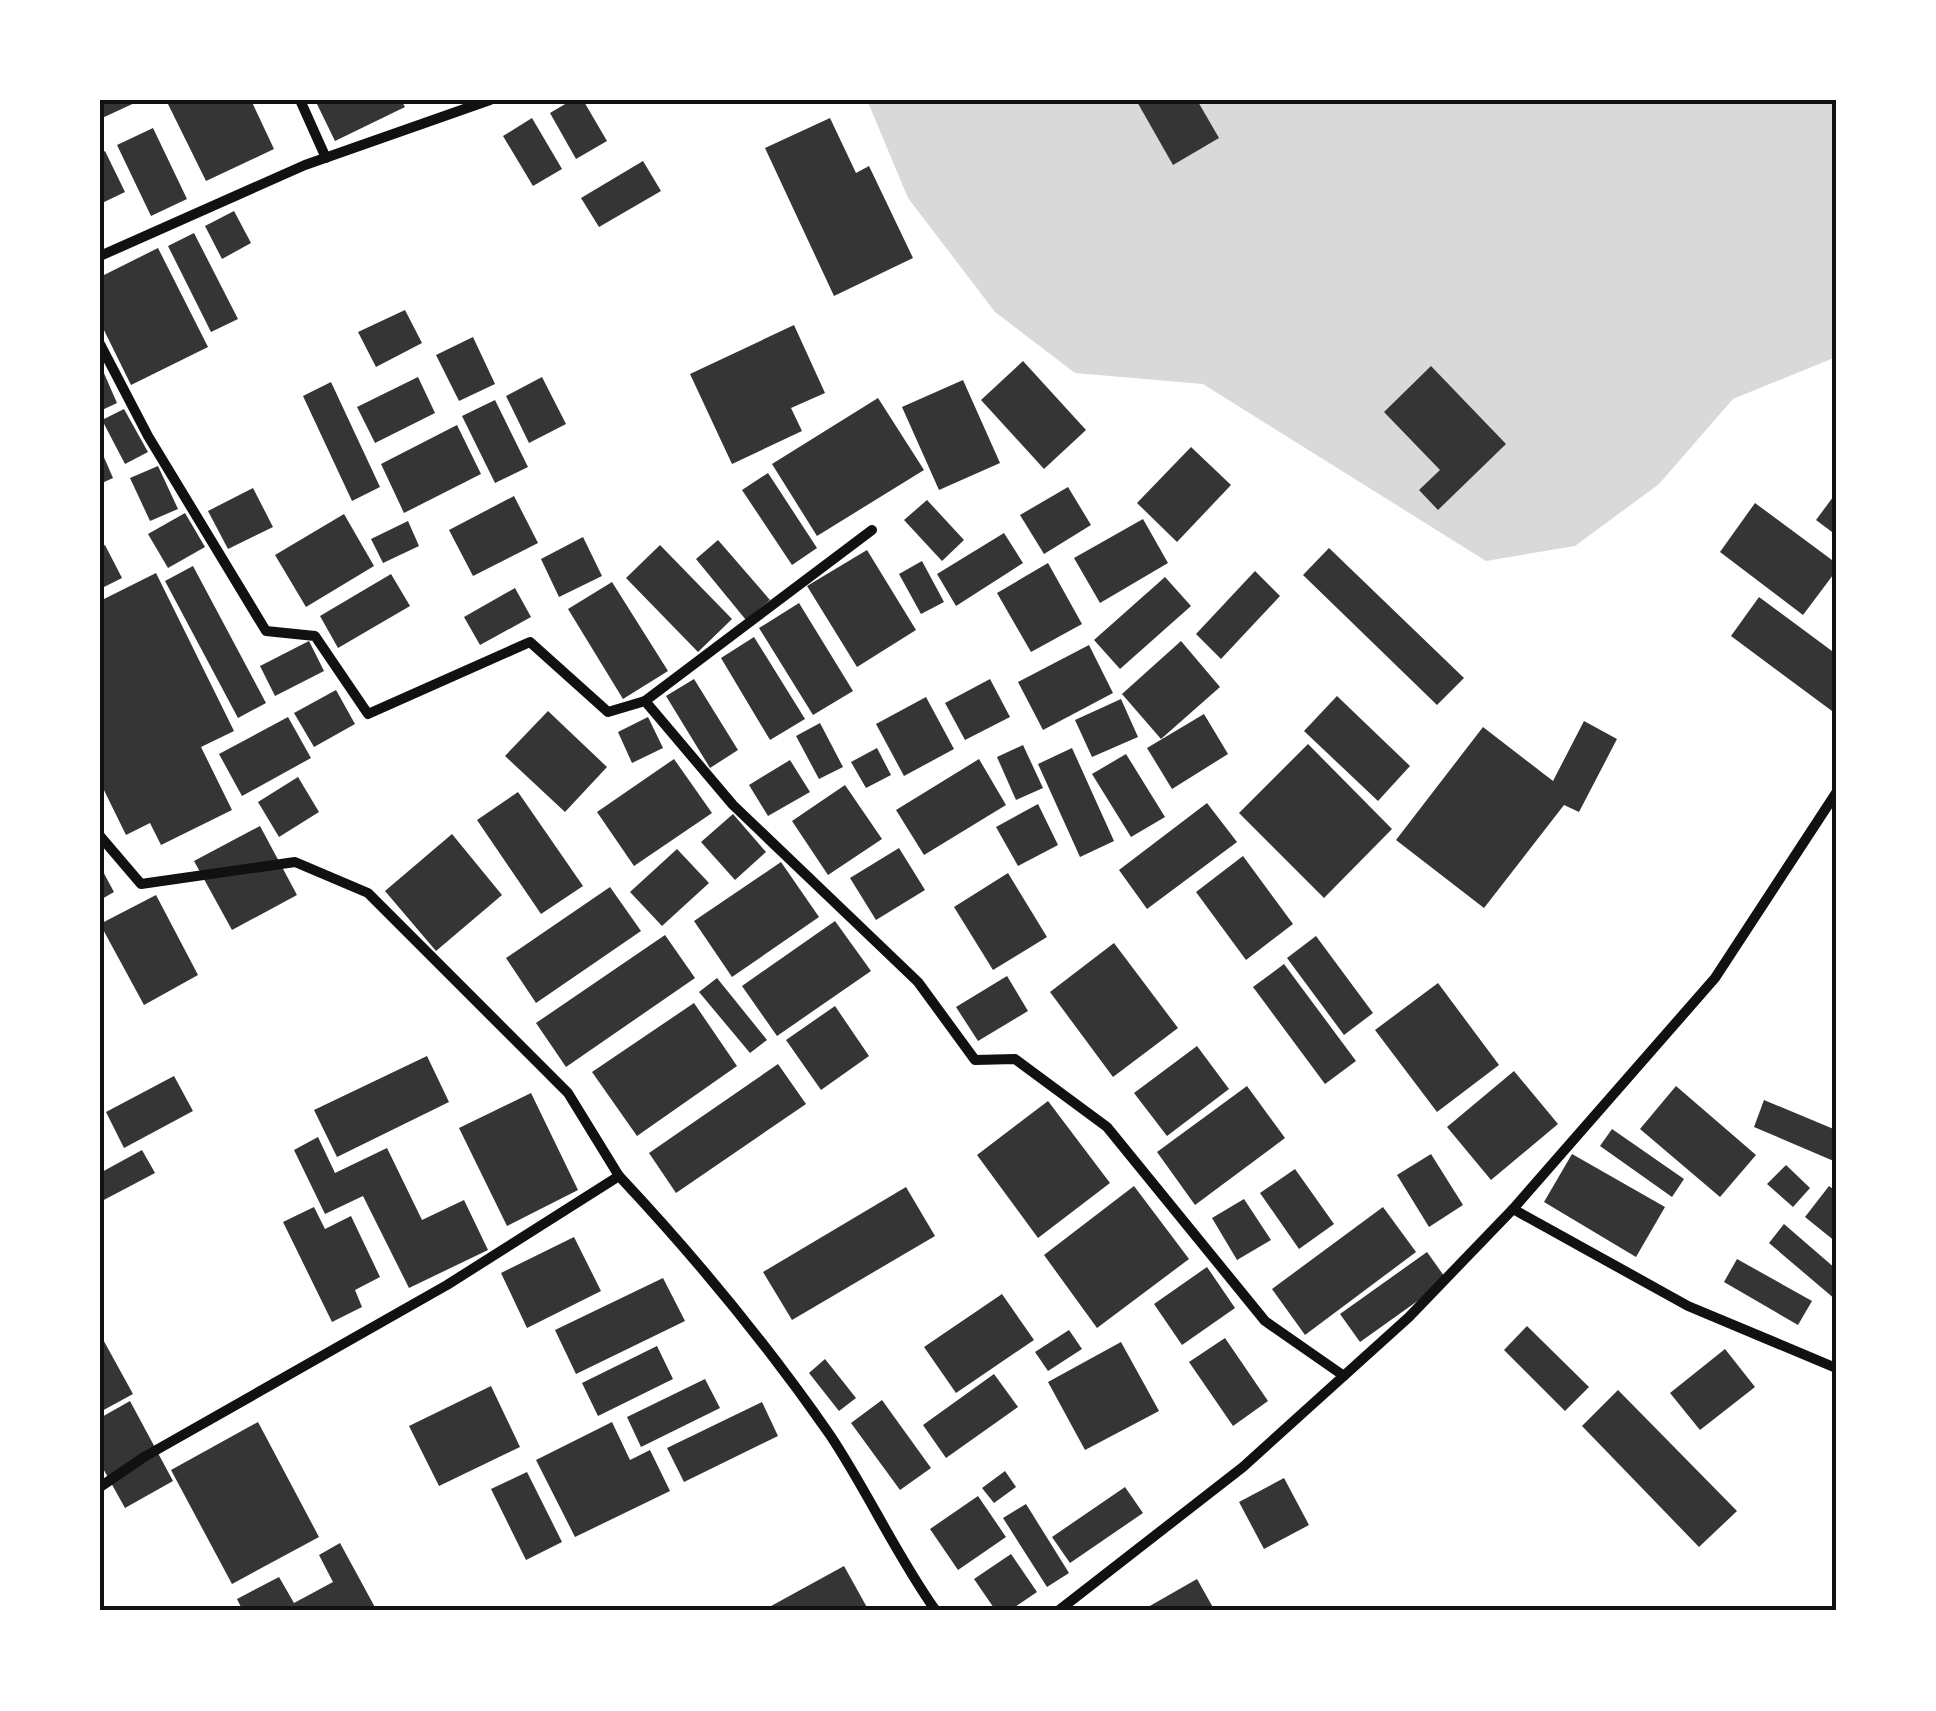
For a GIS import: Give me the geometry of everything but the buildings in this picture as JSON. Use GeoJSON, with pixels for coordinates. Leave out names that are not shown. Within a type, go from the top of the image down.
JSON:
{"type":"FeatureCollection","features":[{"type":"Feature","properties":{"kind":"street"},"geometry":{"type":"LineString","coordinates":[[300,100],[326,158]]}},
{"type":"Feature","properties":{"kind":"street"},"geometry":{"type":"LineString","coordinates":[[100,256],[326,158],[490,100]]}},
{"type":"Feature","properties":{"kind":"street"},"geometry":{"type":"LineString","coordinates":[[100,344],[148,436],[266,631],[315,636],[368,714],[530,642],[608,712],[646,702],[872,530]]}},
{"type":"Feature","properties":{"kind":"street"},"geometry":{"type":"LineString","coordinates":[[646,702],[733,805],[918,982],[975,1060],[1014,1059],[1107,1126],[1265,1321],[1344,1376]]}},
{"type":"Feature","properties":{"kind":"street"},"geometry":{"type":"LineString","coordinates":[[1058,1611],[1244,1467],[1409,1317],[1513,1209],[1715,978],[1836,794]]}},
{"type":"Feature","properties":{"kind":"street"},"geometry":{"type":"LineString","coordinates":[[100,836],[140,884],[295,862],[368,893],[568,1093],[619,1176],[711,1274],[832,1438],[908,1572],[936,1611]]}},
{"type":"Feature","properties":{"kind":"street"},"geometry":{"type":"LineString","coordinates":[[100,1487],[144,1457],[447,1285],[619,1176]]}},
{"type":"Feature","properties":{"kind":"street"},"geometry":{"type":"LineString","coordinates":[[1513,1209],[1688,1306],[1836,1368]]}},
{"type":"Feature","properties":{"kind":"shaded area"},"geometry":{"type":"Polygon","coordinates":[[[867,100],[1836,100],[1836,357],[1733,399],[1659,484],[1575,546],[1486,561],[1203,384],[1075,373],[995,312],[908,198],[867,100]]]}}]}
